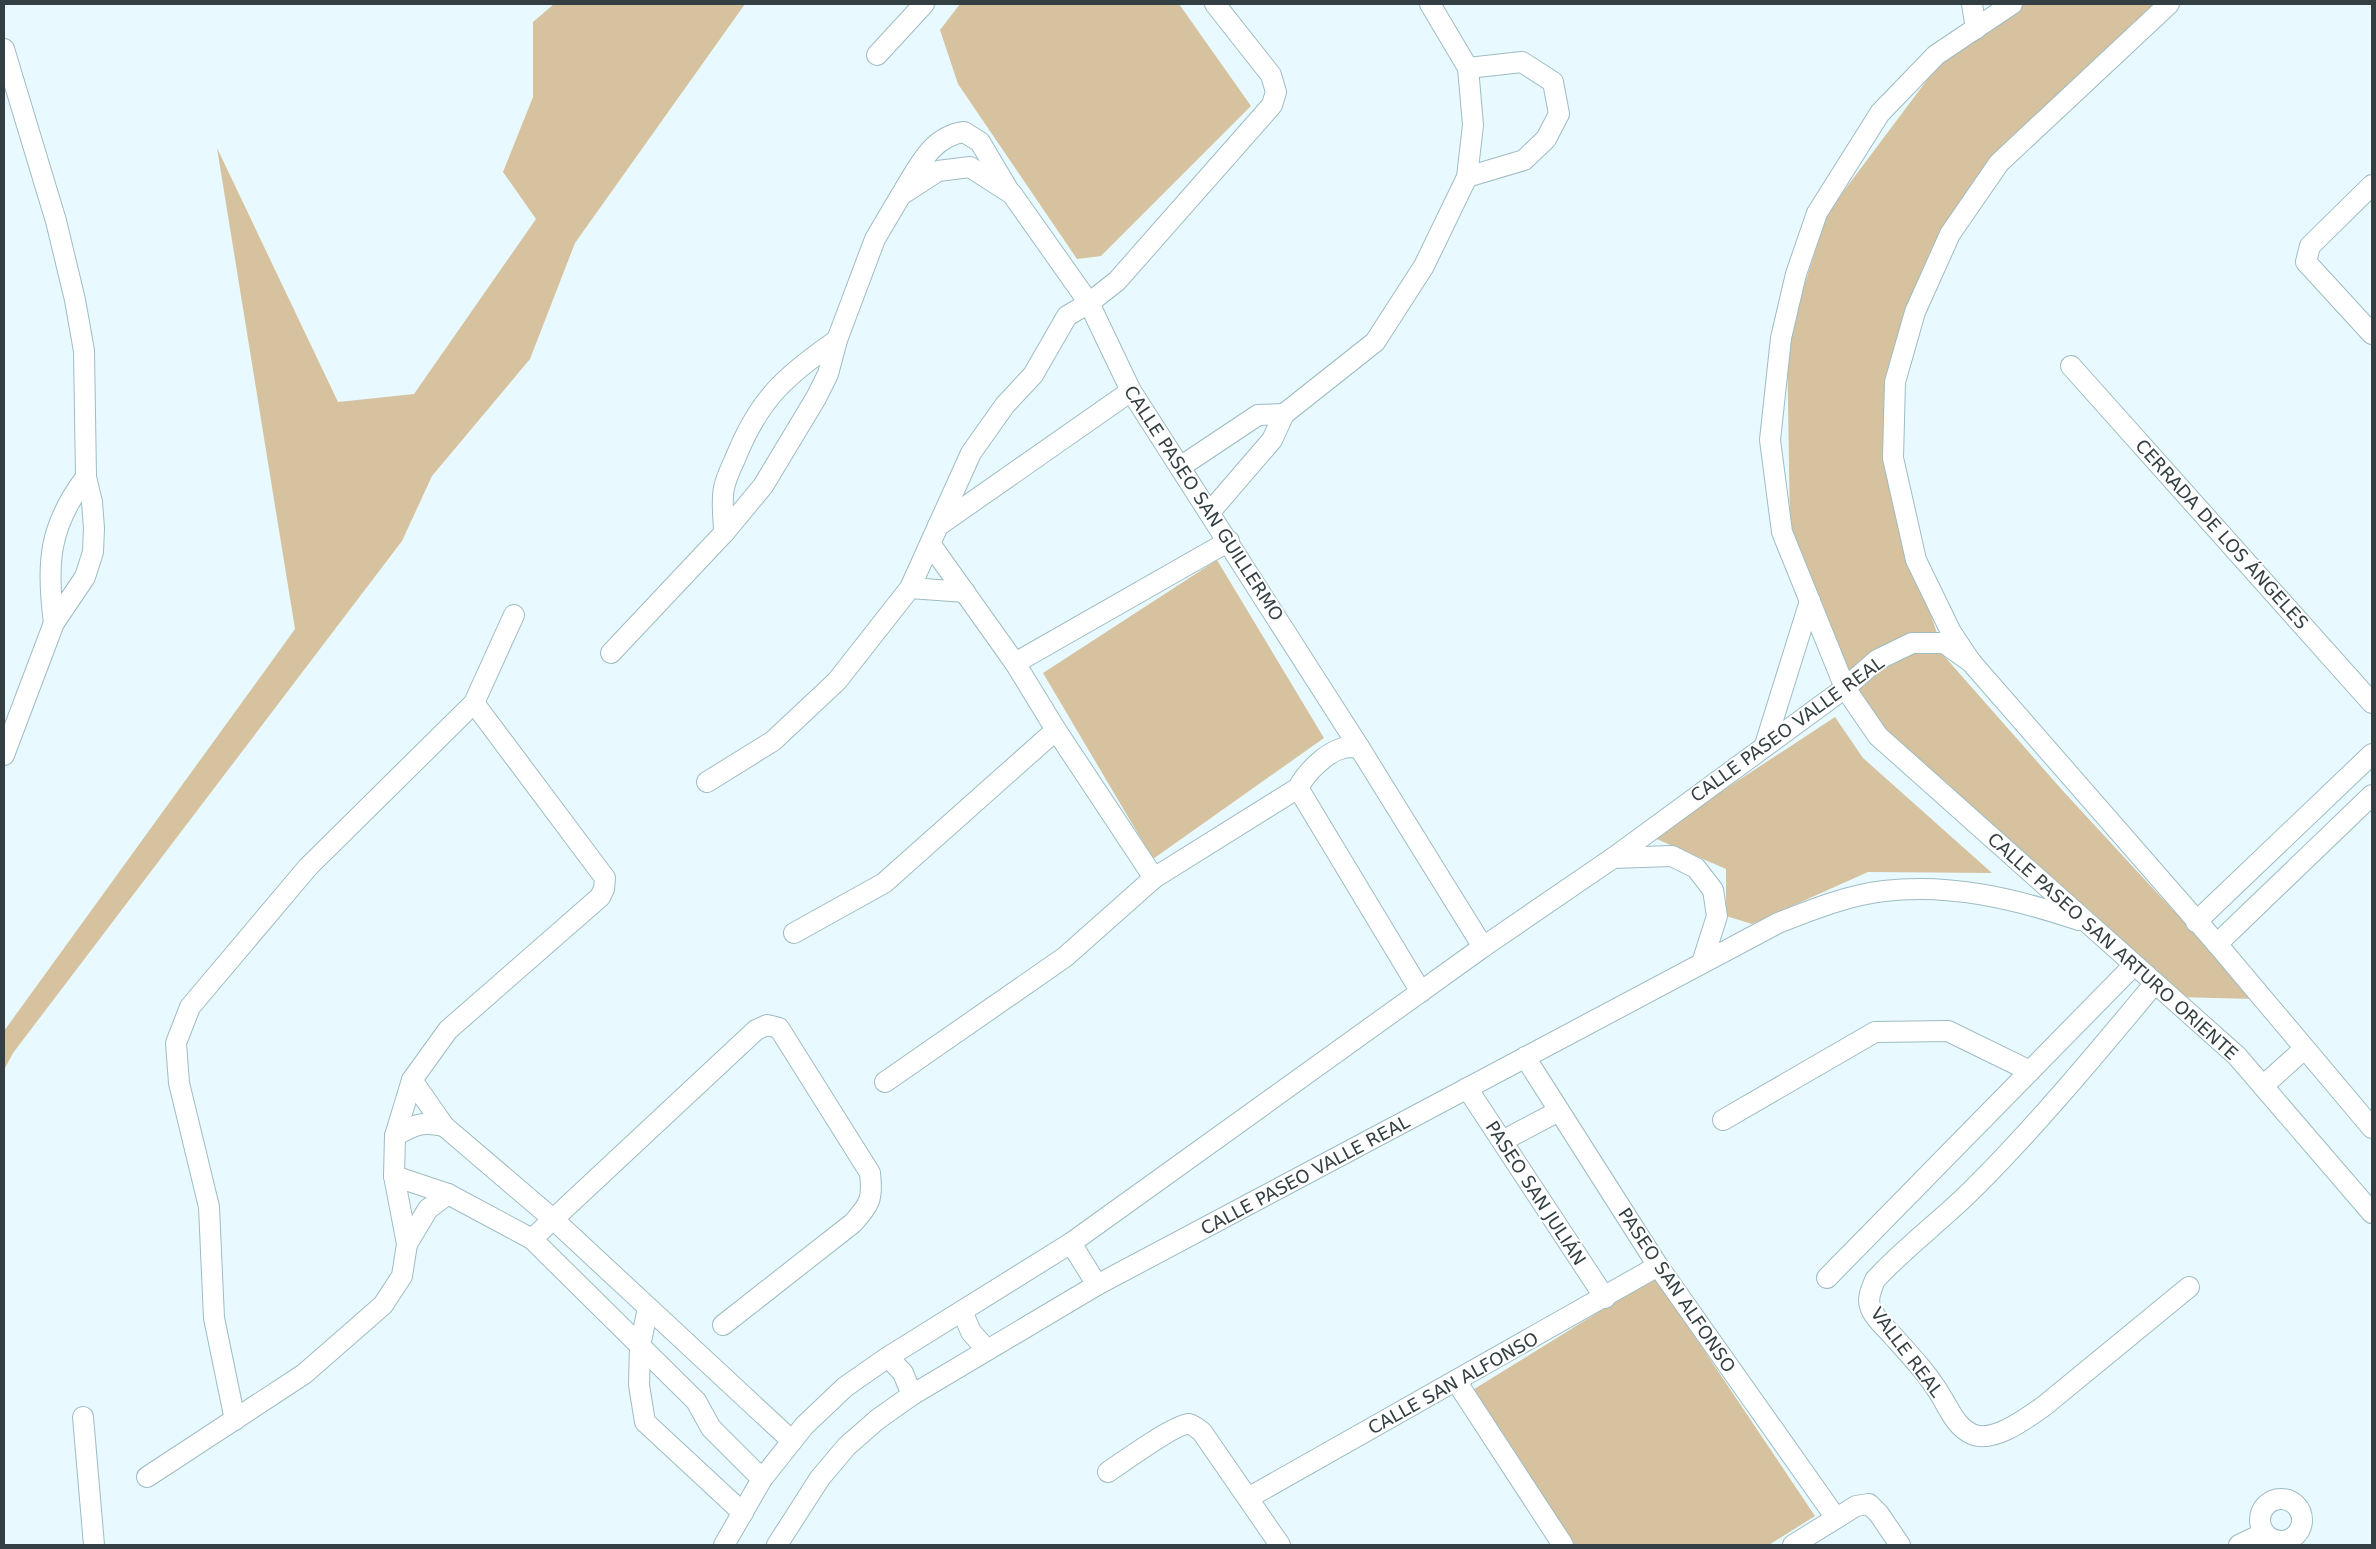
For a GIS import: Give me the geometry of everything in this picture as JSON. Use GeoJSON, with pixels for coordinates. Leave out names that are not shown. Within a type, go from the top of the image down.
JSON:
{"type":"FeatureCollection","features":[{"type":"Feature","properties":{"kind":"street"},"geometry":{"type":"LineString","coordinates":[[877,55],[924,4]]}},
{"type":"Feature","properties":{"kind":"street"},"geometry":{"type":"LineString","coordinates":[[707,782],[773,741],[837,681],[910,588],[971,453],[1005,405],[1033,374],[1068,316],[1089,303],[1117,281],[1135,263],[1272,105],[1276,92],[1271,75],[1215,4]]}},
{"type":"Feature","properties":{"kind":"street"},"geometry":{"type":"LineString","coordinates":[[1210,512],[1272,440],[1284,414],[1375,342],[1424,266],[1467,177],[1473,125],[1468,68],[1430,4]]}},
{"type":"Feature","properties":{"kind":"street"},"geometry":{"type":"LineString","coordinates":[[1972,4],[1976,29]]}},
{"type":"Feature","properties":{"kind":"street","name":"CALLE PASEO SAN ARTURO ORIENTE"},"geometry":{"type":"LineString","coordinates":[[2012,4],[1936,55],[1880,113],[1817,214],[1796,274],[1781,338],[1770,440],[1782,532],[1844,688],[1878,736],[2237,1056],[2372,1213]]}},
{"type":"Feature","properties":{"kind":"street"},"geometry":{"type":"LineString","coordinates":[[2169,4],[1999,163],[1950,234],[1915,312],[1895,382],[1893,458],[1916,560],[1951,632],[1971,662],[2216,944],[2372,1128]]}},
{"type":"Feature","properties":{"kind":"street"},"geometry":{"type":"LineString","coordinates":[[4,50],[56,221],[84,351],[86,477],[92,502],[94,528],[93,552],[85,577],[54,622],[4,756]]}},
{"type":"Feature","properties":{"kind":"street"},"geometry":{"type":"LineString","coordinates":[[1467,177],[1524,160],[1546,139],[1558,114],[1553,82],[1522,62],[1468,68]]}},
{"type":"Feature","properties":{"kind":"street","name":"CALLE PASEO SAN GUILLERMO"},"geometry":{"type":"LineString","coordinates":[[901,195],[934,146],[950,134],[964,132],[980,142],[1012,194],[1089,303],[1131,391],[1229,541],[1483,947]]}},
{"type":"Feature","properties":{"kind":"street"},"geometry":{"type":"LineString","coordinates":[[611,653],[724,533],[763,486],[816,398],[828,374],[837,340],[875,239],[901,195],[938,171],[970,167],[1012,194]]}},
{"type":"Feature","properties":{"kind":"street"},"geometry":{"type":"LineString","coordinates":[[2372,186],[2310,246],[2306,262],[2372,334]]}},
{"type":"Feature","properties":{"kind":"street"},"geometry":{"type":"LineString","coordinates":[[724,533],[724,487],[740,447],[760,410],[781,382],[837,340]]}},
{"type":"Feature","properties":{"kind":"street","name":"CERRADA DE LOS ÁNGELES"},"geometry":{"type":"LineString","coordinates":[[2071,366],[2372,703]]}},
{"type":"Feature","properties":{"kind":"street"},"geometry":{"type":"LineString","coordinates":[[938,526],[1131,391]]}},
{"type":"Feature","properties":{"kind":"street"},"geometry":{"type":"LineString","coordinates":[[1180,467],[1258,414],[1284,414]]}},
{"type":"Feature","properties":{"kind":"street"},"geometry":{"type":"LineString","coordinates":[[54,622],[50,589],[51,555],[58,524],[70,499],[86,477]]}},
{"type":"Feature","properties":{"kind":"street"},"geometry":{"type":"LineString","coordinates":[[1015,663],[1229,541]]}},
{"type":"Feature","properties":{"kind":"street"},"geometry":{"type":"LineString","coordinates":[[931,545],[1015,663],[1056,730],[1154,878]]}},
{"type":"Feature","properties":{"kind":"street"},"geometry":{"type":"LineString","coordinates":[[910,588],[965,592]]}},
{"type":"Feature","properties":{"kind":"street"},"geometry":{"type":"LineString","coordinates":[[1765,745],[1810,601]]}},
{"type":"Feature","properties":{"kind":"street"},"geometry":{"type":"LineString","coordinates":[[235,1420],[214,1318],[209,1207],[179,1083],[176,1043],[190,1007],[308,866],[474,703],[514,615]]}},
{"type":"Feature","properties":{"kind":"street","name":"CALLE PASEO VALLE REAL"},"geometry":{"type":"LineString","coordinates":[[724,1545],[762,1479],[824,1405],[845,1386],[888,1357],[1071,1243],[1483,947],[1613,858],[1844,688],[1877,660],[1912,643],[1944,643],[1971,662]]}},
{"type":"Feature","properties":{"kind":"street"},"geometry":{"type":"LineString","coordinates":[[147,1476],[304,1374],[383,1305],[402,1276],[407,1244],[394,1176],[395,1136],[412,1080],[448,1030],[600,897],[604,889],[604,878],[474,703]]}},
{"type":"Feature","properties":{"kind":"street"},"geometry":{"type":"LineString","coordinates":[[794,933],[884,884],[1056,730]]}},
{"type":"Feature","properties":{"kind":"street"},"geometry":{"type":"LineString","coordinates":[[885,1082],[1065,957],[1154,878],[1298,788],[1302,779],[1328,756],[1343,748],[1359,747]]}},
{"type":"Feature","properties":{"kind":"street"},"geometry":{"type":"LineString","coordinates":[[2196,922],[2372,754]]}},
{"type":"Feature","properties":{"kind":"street"},"geometry":{"type":"LineString","coordinates":[[1298,788],[1421,992]]}},
{"type":"Feature","properties":{"kind":"street"},"geometry":{"type":"LineString","coordinates":[[2216,944],[2372,795]]}},
{"type":"Feature","properties":{"kind":"street"},"geometry":{"type":"LineString","coordinates":[[2291,831],[2311,853]]}},
{"type":"Feature","properties":{"kind":"street"},"geometry":{"type":"LineString","coordinates":[[1613,858],[1672,856],[1696,868],[1713,890],[1717,916],[1702,963]]}},
{"type":"Feature","properties":{"kind":"street","name":"CALLE PASEO VALLE REAL"},"geometry":{"type":"LineString","coordinates":[[777,1545],[820,1478],[847,1446],[878,1419],[912,1395],[1097,1284],[1786,920],[1816,908],[1882,891],[1927,888],[1990,896],[2041,907],[2089,924]]}},
{"type":"Feature","properties":{"kind":"street"},"geometry":{"type":"LineString","coordinates":[[1827,1278],[2134,965]]}},
{"type":"Feature","properties":{"kind":"street","name":"VALLE REAL"},"geometry":{"type":"LineString","coordinates":[[2155,983],[2062,1095],[2017,1144],[1948,1213],[1874,1280],[1870,1293],[1870,1305],[1876,1317],[1927,1375],[1958,1423],[1972,1434],[1983,1437],[2019,1424],[2044,1406],[2189,1287]]}},
{"type":"Feature","properties":{"kind":"street"},"geometry":{"type":"LineString","coordinates":[[532,1239],[756,1030],[767,1025],[779,1028],[870,1173],[872,1192],[868,1206],[853,1223],[722,1325]]}},
{"type":"Feature","properties":{"kind":"street"},"geometry":{"type":"LineString","coordinates":[[1724,1120],[1875,1032],[1948,1031],[2030,1071]]}},
{"type":"Feature","properties":{"kind":"street"},"geometry":{"type":"LineString","coordinates":[[2263,1086],[2304,1049]]}},
{"type":"Feature","properties":{"kind":"street","name":"PASEO SAN ALFONSO"},"geometry":{"type":"LineString","coordinates":[[1525,1057],[1658,1266],[1836,1518]]}},
{"type":"Feature","properties":{"kind":"street"},"geometry":{"type":"LineString","coordinates":[[412,1080],[444,1126],[553,1219],[792,1441]]}},
{"type":"Feature","properties":{"kind":"street","name":"PASEO SAN JULIÁN"},"geometry":{"type":"LineString","coordinates":[[1467,1088],[1605,1298]]}},
{"type":"Feature","properties":{"kind":"street"},"geometry":{"type":"LineString","coordinates":[[1502,1141],[1559,1111]]}},
{"type":"Feature","properties":{"kind":"street"},"geometry":{"type":"LineString","coordinates":[[395,1136],[414,1124],[429,1123],[444,1126]]}},
{"type":"Feature","properties":{"kind":"street"},"geometry":{"type":"LineString","coordinates":[[394,1176],[448,1194],[532,1239],[696,1401],[710,1428],[762,1479]]}},
{"type":"Feature","properties":{"kind":"street"},"geometry":{"type":"LineString","coordinates":[[407,1244],[428,1209],[448,1194]]}},
{"type":"Feature","properties":{"kind":"street"},"geometry":{"type":"LineString","coordinates":[[1071,1243],[1097,1284]]}},
{"type":"Feature","properties":{"kind":"street","name":"CALLE SAN ALFONSO"},"geometry":{"type":"LineString","coordinates":[[1248,1498],[1605,1298],[1658,1266]]}},
{"type":"Feature","properties":{"kind":"street"},"geometry":{"type":"LineString","coordinates":[[648,1308],[640,1346],[638,1385],[645,1422],[743,1513]]}},
{"type":"Feature","properties":{"kind":"street"},"geometry":{"type":"LineString","coordinates":[[962,1311],[971,1332],[987,1350]]}},
{"type":"Feature","properties":{"kind":"street"},"geometry":{"type":"LineString","coordinates":[[888,1357],[904,1373],[912,1395]]}},
{"type":"Feature","properties":{"kind":"street"},"geometry":{"type":"LineString","coordinates":[[1456,1381],[1563,1545]]}},
{"type":"Feature","properties":{"kind":"street"},"geometry":{"type":"LineString","coordinates":[[83,1417],[94,1545]]}},
{"type":"Feature","properties":{"kind":"street"},"geometry":{"type":"LineString","coordinates":[[1108,1472],[1175,1428],[1189,1424],[1202,1432],[1280,1545]]}},
{"type":"Feature","properties":{"kind":"street"},"geometry":{"type":"LineString","coordinates":[[2280,1498],[2294,1502],[2302,1515],[2299,1541],[2282,1541],[2269,1538],[2264,1533],[2260,1519],[2262,1511],[2272,1500],[2280,1498]]}},
{"type":"Feature","properties":{"kind":"street"},"geometry":{"type":"LineString","coordinates":[[1793,1545],[1856,1506],[1868,1504],[1879,1514],[1900,1545]]}},
{"type":"Feature","properties":{"kind":"street"},"geometry":{"type":"LineString","coordinates":[[2239,1545],[2264,1533]]}},
{"type":"Feature","properties":{"kind":"shaded area"},"geometry":{"type":"Polygon","coordinates":[[[554,4],[745,4],[575,243],[530,359],[432,476],[402,541],[13,1053],[4,1070],[4,1031],[295,629],[217,148],[338,402],[414,394],[536,219],[503,172],[533,97],[533,22],[554,4]]]}},
{"type":"Feature","properties":{"kind":"shaded area"},"geometry":{"type":"Polygon","coordinates":[[[960,4],[1179,4],[1251,106],[1101,256],[1077,259],[958,84],[940,30],[960,4]]]}},
{"type":"Feature","properties":{"kind":"shaded area"},"geometry":{"type":"Polygon","coordinates":[[[2022,4],[2162,4],[1945,228],[1885,434],[1908,547],[1945,657],[2063,791],[2255,999],[2174,997],[1880,726],[1842,668],[1790,530],[1787,338],[1828,212],[1939,64],[2022,4]]]}},
{"type":"Feature","properties":{"kind":"shaded area"},"geometry":{"type":"Polygon","coordinates":[[[1217,560],[1324,738],[1153,859],[1043,673],[1217,560]]]}},
{"type":"Feature","properties":{"kind":"shaded area"},"geometry":{"type":"Polygon","coordinates":[[[1835,717],[1863,758],[1992,873],[1868,872],[1752,924],[1726,916],[1726,869],[1652,837],[1835,717]]]}},
{"type":"Feature","properties":{"kind":"shaded area"},"geometry":{"type":"Polygon","coordinates":[[[1655,1277],[1815,1516],[1769,1545],[1573,1545],[1471,1391],[1655,1277]]]}}]}
